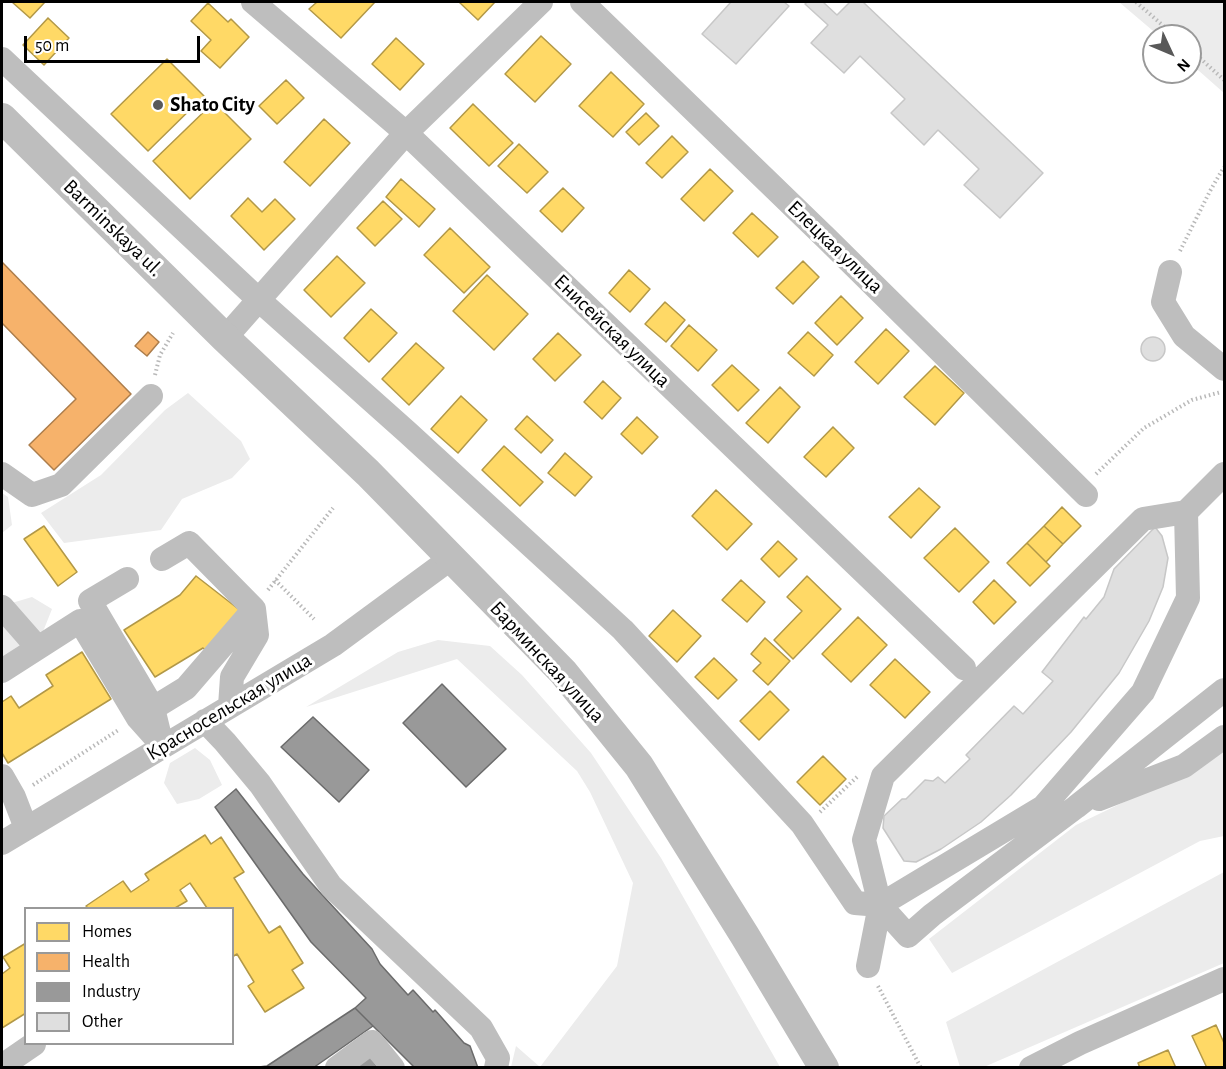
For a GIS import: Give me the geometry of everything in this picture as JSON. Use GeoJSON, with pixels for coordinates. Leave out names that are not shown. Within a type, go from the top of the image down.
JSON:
{"type":"FeatureCollection","features":[{"type":"Feature","properties":{"kind":"main road","name":"Barminskaya ul."},"geometry":{"type":"LineString","coordinates":[[2,118],[225,338]]}},
{"type":"Feature","properties":{"kind":"main road","name":"Барминская улица"},"geometry":{"type":"LineString","coordinates":[[225,338],[368,473],[563,672],[639,766],[824,1068]]}},
{"type":"Feature","properties":{"kind":"street","name":"Енисейская улица"},"geometry":{"type":"LineString","coordinates":[[253,2],[406,133],[964,668]]}},
{"type":"Feature","properties":{"kind":"street"},"geometry":{"type":"LineString","coordinates":[[225,338],[406,133],[541,2]]}},
{"type":"Feature","properties":{"kind":"street","name":"Елецкая улица"},"geometry":{"type":"LineString","coordinates":[[582,2],[826,238],[1083,492]]}},
{"type":"Feature","properties":{"kind":"street"},"geometry":{"type":"LineString","coordinates":[[2,59],[260,301],[407,432],[622,630],[802,824],[855,903],[880,905],[1043,807],[1143,692],[1188,597],[1186,512]]}},
{"type":"Feature","properties":{"kind":"street"},"geometry":{"type":"LineString","coordinates":[[1170,272],[1163,302],[1184,336],[1224,369]]}},
{"type":"Feature","properties":{"kind":"street"},"geometry":{"type":"LineString","coordinates":[[2,474],[32,495],[61,485],[151,396]]}},
{"type":"Feature","properties":{"kind":"street"},"geometry":{"type":"LineString","coordinates":[[867,966],[880,905],[864,840],[883,776],[1143,519],[1186,512],[1224,474]]}},
{"type":"Feature","properties":{"kind":"street"},"geometry":{"type":"LineString","coordinates":[[162,559],[189,543],[254,609],[257,635],[232,677],[230,706]]}},
{"type":"Feature","properties":{"kind":"street","name":"Красносельская улица"},"geometry":{"type":"LineString","coordinates":[[2,843],[333,645],[450,559]]}},
{"type":"Feature","properties":{"kind":"street"},"geometry":{"type":"LineString","coordinates":[[128,579],[90,601],[163,746]]}},
{"type":"Feature","properties":{"kind":"street"},"geometry":{"type":"LineString","coordinates":[[2,607],[38,648]]}},
{"type":"Feature","properties":{"kind":"street"},"geometry":{"type":"LineString","coordinates":[[146,713],[186,688],[254,609]]}},
{"type":"Feature","properties":{"kind":"street"},"geometry":{"type":"LineString","coordinates":[[2,671],[80,621],[146,713]]}},
{"type":"Feature","properties":{"kind":"street"},"geometry":{"type":"LineString","coordinates":[[880,905],[908,936],[932,915],[1076,807],[1224,690]]}},
{"type":"Feature","properties":{"kind":"street"},"geometry":{"type":"LineString","coordinates":[[205,721],[260,784],[331,886],[481,1028],[498,1058],[496,1068]]}},
{"type":"Feature","properties":{"kind":"street"},"geometry":{"type":"LineString","coordinates":[[1076,807],[1184,766],[1224,737]]}},
{"type":"Feature","properties":{"kind":"street"},"geometry":{"type":"LineString","coordinates":[[2,776],[14,797],[26,828]]}},
{"type":"Feature","properties":{"kind":"street"},"geometry":{"type":"LineString","coordinates":[[1031,1068],[1090,1038],[1224,979]]}},
{"type":"Feature","properties":{"kind":"street"},"geometry":{"type":"LineString","coordinates":[[337,1068],[372,1042],[393,1068]]}},
{"type":"Feature","properties":{"kind":"street"},"geometry":{"type":"LineString","coordinates":[[2,1066],[33,1045]]}},
{"type":"Feature","properties":{"kind":"path"},"geometry":{"type":"LineString","coordinates":[[1136,2],[1161,24]]}},
{"type":"Feature","properties":{"kind":"path"},"geometry":{"type":"LineString","coordinates":[[1202,60],[1224,80]]}},
{"type":"Feature","properties":{"kind":"path"},"geometry":{"type":"LineString","coordinates":[[1170,272],[1210,190],[1224,167]]}},
{"type":"Feature","properties":{"kind":"path"},"geometry":{"type":"LineString","coordinates":[[151,396],[160,355],[173,333]]}},
{"type":"Feature","properties":{"kind":"path"},"geometry":{"type":"LineString","coordinates":[[1083,492],[1144,428],[1192,400],[1224,391]]}},
{"type":"Feature","properties":{"kind":"path"},"geometry":{"type":"LineString","coordinates":[[254,609],[333,508]]}},
{"type":"Feature","properties":{"kind":"path"},"geometry":{"type":"LineString","coordinates":[[275,580],[314,619]]}},
{"type":"Feature","properties":{"kind":"path"},"geometry":{"type":"LineString","coordinates":[[14,797],[146,713]]}},
{"type":"Feature","properties":{"kind":"path"},"geometry":{"type":"LineString","coordinates":[[867,966],[921,1068]]}},
{"type":"Feature","properties":{"kind":"shaded area"},"geometry":{"type":"Polygon","coordinates":[[[1119,2],[1224,2],[1224,93],[1202,74],[1202,24],[1145,24],[1119,2]]]}},
{"type":"Feature","properties":{"kind":"shaded area"},"geometry":{"type":"Polygon","coordinates":[[[188,393],[241,441],[250,459],[232,478],[182,499],[161,530],[64,543],[41,513],[101,475],[165,410],[188,393]]]}},
{"type":"Feature","properties":{"kind":"shaded area"},"geometry":{"type":"Polygon","coordinates":[[[2,493],[8,497],[12,525],[2,533],[2,493]]]}},
{"type":"Feature","properties":{"kind":"shaded area"},"geometry":{"type":"Polygon","coordinates":[[[32,597],[52,609],[30,664],[2,684],[2,599],[5,605],[32,597]]]}},
{"type":"Feature","properties":{"kind":"shaded area"},"geometry":{"type":"Polygon","coordinates":[[[438,640],[490,646],[522,675],[591,753],[661,858],[780,1067],[540,1067],[617,966],[633,883],[590,792],[577,771],[457,659],[306,707],[398,652],[438,640]]]}},
{"type":"Feature","properties":{"kind":"shaded area"},"geometry":{"type":"Polygon","coordinates":[[[1224,747],[1224,836],[1200,841],[952,973],[929,939],[1076,825],[1199,766],[1224,747]]]}},
{"type":"Feature","properties":{"kind":"shaded area"},"geometry":{"type":"Polygon","coordinates":[[[195,748],[210,760],[222,785],[199,799],[177,804],[164,783],[170,763],[195,748]]]}},
{"type":"Feature","properties":{"kind":"shaded area"},"geometry":{"type":"Polygon","coordinates":[[[1224,872],[1224,963],[984,1067],[960,1067],[946,1022],[1224,872]]]}},
{"type":"Feature","properties":{"kind":"shaded area"},"geometry":{"type":"Polygon","coordinates":[[[516,1046],[540,1067],[511,1067],[516,1046]]]}},
{"type":"Feature","properties":{"kind":"building: Homes"},"geometry":{"type":"Polygon","coordinates":[[[12,2],[45,2],[30,18],[12,2]]]}},
{"type":"Feature","properties":{"kind":"building: Homes"},"geometry":{"type":"Polygon","coordinates":[[[317,2],[375,2],[341,38],[309,9],[317,2]]]}},
{"type":"Feature","properties":{"kind":"building: Homes"},"geometry":{"type":"Polygon","coordinates":[[[459,2],[495,2],[478,20],[459,2]]]}},
{"type":"Feature","properties":{"kind":"building: Homes"},"geometry":{"type":"Polygon","coordinates":[[[208,3],[228,22],[231,19],[249,37],[220,68],[201,51],[211,40],[191,21],[208,3]]]}},
{"type":"Feature","properties":{"kind":"building: Homes"},"geometry":{"type":"Polygon","coordinates":[[[48,18],[69,38],[44,65],[23,45],[48,18]]]}},
{"type":"Feature","properties":{"kind":"building: Homes"},"geometry":{"type":"Polygon","coordinates":[[[541,36],[571,64],[535,102],[505,74],[541,36]]]}},
{"type":"Feature","properties":{"kind":"building: Homes"},"geometry":{"type":"Polygon","coordinates":[[[396,38],[424,64],[400,90],[372,64],[396,38]]]}},
{"type":"Feature","properties":{"kind":"building: Homes","name":"Shato City"},"geometry":{"type":"Polygon","coordinates":[[[167,59],[204,96],[148,151],[111,114],[167,59]]]}},
{"type":"Feature","properties":{"kind":"building: Homes"},"geometry":{"type":"Polygon","coordinates":[[[611,72],[644,104],[613,137],[579,106],[611,72]]]}},
{"type":"Feature","properties":{"kind":"building: Homes"},"geometry":{"type":"Polygon","coordinates":[[[286,80],[304,98],[277,124],[259,106],[286,80]]]}},
{"type":"Feature","properties":{"kind":"building: Homes"},"geometry":{"type":"Polygon","coordinates":[[[214,102],[251,139],[190,199],[153,161],[214,102]]]}},
{"type":"Feature","properties":{"kind":"building: Homes"},"geometry":{"type":"Polygon","coordinates":[[[473,104],[513,143],[489,166],[450,128],[473,104]]]}},
{"type":"Feature","properties":{"kind":"building: Homes"},"geometry":{"type":"Polygon","coordinates":[[[646,113],[659,126],[639,145],[626,132],[646,113]]]}},
{"type":"Feature","properties":{"kind":"building: Homes"},"geometry":{"type":"Polygon","coordinates":[[[324,119],[350,143],[310,186],[284,162],[324,119]]]}},
{"type":"Feature","properties":{"kind":"building: Homes"},"geometry":{"type":"Polygon","coordinates":[[[672,136],[688,152],[662,178],[646,163],[672,136]]]}},
{"type":"Feature","properties":{"kind":"building: Homes"},"geometry":{"type":"Polygon","coordinates":[[[519,144],[548,172],[527,193],[498,166],[519,144]]]}},
{"type":"Feature","properties":{"kind":"building: Homes"},"geometry":{"type":"Polygon","coordinates":[[[710,169],[733,191],[704,221],[681,199],[710,169]]]}},
{"type":"Feature","properties":{"kind":"building: Homes"},"geometry":{"type":"Polygon","coordinates":[[[401,179],[435,209],[419,227],[386,197],[401,179]]]}},
{"type":"Feature","properties":{"kind":"building: Homes"},"geometry":{"type":"Polygon","coordinates":[[[563,188],[584,208],[562,232],[540,211],[563,188]]]}},
{"type":"Feature","properties":{"kind":"building: Homes"},"geometry":{"type":"Polygon","coordinates":[[[248,198],[262,212],[275,199],[295,219],[264,250],[231,216],[248,198]]]}},
{"type":"Feature","properties":{"kind":"building: Homes"},"geometry":{"type":"Polygon","coordinates":[[[383,201],[402,219],[375,246],[357,228],[383,201]]]}},
{"type":"Feature","properties":{"kind":"building: Homes"},"geometry":{"type":"Polygon","coordinates":[[[752,213],[778,237],[758,257],[733,233],[752,213]]]}},
{"type":"Feature","properties":{"kind":"building: Homes"},"geometry":{"type":"Polygon","coordinates":[[[450,228],[490,267],[464,293],[424,255],[450,228]]]}},
{"type":"Feature","properties":{"kind":"building: Homes"},"geometry":{"type":"Polygon","coordinates":[[[337,256],[365,283],[331,317],[304,290],[337,256]]]}},
{"type":"Feature","properties":{"kind":"building: Homes"},"geometry":{"type":"Polygon","coordinates":[[[803,261],[819,277],[793,304],[776,288],[803,261]]]}},
{"type":"Feature","properties":{"kind":"building: Homes"},"geometry":{"type":"Polygon","coordinates":[[[629,270],[650,289],[630,312],[609,293],[629,270]]]}},
{"type":"Feature","properties":{"kind":"building: Homes"},"geometry":{"type":"Polygon","coordinates":[[[487,275],[528,314],[494,350],[453,311],[487,275]]]}},
{"type":"Feature","properties":{"kind":"building: Homes"},"geometry":{"type":"Polygon","coordinates":[[[841,296],[863,318],[837,345],[815,323],[841,296]]]}},
{"type":"Feature","properties":{"kind":"building: Homes"},"geometry":{"type":"Polygon","coordinates":[[[665,302],[685,320],[666,342],[645,324],[665,302]]]}},
{"type":"Feature","properties":{"kind":"building: Homes"},"geometry":{"type":"Polygon","coordinates":[[[371,309],[397,333],[369,362],[344,338],[371,309]]]}},
{"type":"Feature","properties":{"kind":"building: Homes"},"geometry":{"type":"Polygon","coordinates":[[[689,325],[717,350],[698,371],[671,346],[689,325]]]}},
{"type":"Feature","properties":{"kind":"building: Homes"},"geometry":{"type":"Polygon","coordinates":[[[886,329],[909,351],[878,384],[855,362],[886,329]]]}},
{"type":"Feature","properties":{"kind":"building: Homes"},"geometry":{"type":"Polygon","coordinates":[[[808,332],[833,355],[814,376],[788,353],[808,332]]]}},
{"type":"Feature","properties":{"kind":"building: Homes"},"geometry":{"type":"Polygon","coordinates":[[[558,333],[581,355],[555,381],[533,359],[558,333]]]}},
{"type":"Feature","properties":{"kind":"building: Homes"},"geometry":{"type":"Polygon","coordinates":[[[416,343],[444,368],[409,405],[382,379],[416,343]]]}},
{"type":"Feature","properties":{"kind":"building: Homes"},"geometry":{"type":"Polygon","coordinates":[[[732,365],[759,390],[738,411],[712,385],[732,365]]]}},
{"type":"Feature","properties":{"kind":"building: Homes"},"geometry":{"type":"Polygon","coordinates":[[[935,366],[964,393],[935,425],[904,397],[935,366]]]}},
{"type":"Feature","properties":{"kind":"building: Homes"},"geometry":{"type":"Polygon","coordinates":[[[603,381],[621,398],[602,419],[584,402],[603,381]]]}},
{"type":"Feature","properties":{"kind":"building: Homes"},"geometry":{"type":"Polygon","coordinates":[[[780,387],[800,407],[768,443],[746,423],[780,387]]]}},
{"type":"Feature","properties":{"kind":"building: Homes"},"geometry":{"type":"Polygon","coordinates":[[[461,396],[487,420],[458,453],[431,429],[461,396]]]}},
{"type":"Feature","properties":{"kind":"building: Homes"},"geometry":{"type":"Polygon","coordinates":[[[527,416],[553,440],[541,453],[515,429],[527,416]]]}},
{"type":"Feature","properties":{"kind":"building: Homes"},"geometry":{"type":"Polygon","coordinates":[[[637,417],[658,437],[642,454],[621,434],[637,417]]]}},
{"type":"Feature","properties":{"kind":"building: Homes"},"geometry":{"type":"Polygon","coordinates":[[[833,427],[854,448],[826,477],[804,457],[833,427]]]}},
{"type":"Feature","properties":{"kind":"building: Homes"},"geometry":{"type":"Polygon","coordinates":[[[504,446],[543,482],[520,506],[482,470],[504,446]]]}},
{"type":"Feature","properties":{"kind":"building: Homes"},"geometry":{"type":"Polygon","coordinates":[[[565,453],[592,477],[575,496],[548,473],[565,453]]]}},
{"type":"Feature","properties":{"kind":"building: Homes"},"geometry":{"type":"Polygon","coordinates":[[[919,488],[940,507],[911,538],[889,517],[919,488]]]}},
{"type":"Feature","properties":{"kind":"building: Homes"},"geometry":{"type":"Polygon","coordinates":[[[716,490],[752,524],[727,550],[692,516],[716,490]]]}},
{"type":"Feature","properties":{"kind":"building: Homes"},"geometry":{"type":"Polygon","coordinates":[[[1062,507],[1081,526],[1063,544],[1044,526],[1062,507]]]}},
{"type":"Feature","properties":{"kind":"building: Homes"},"geometry":{"type":"Polygon","coordinates":[[[44,526],[77,572],[58,586],[24,539],[44,526]]]}},
{"type":"Feature","properties":{"kind":"building: Homes"},"geometry":{"type":"Polygon","coordinates":[[[1044,526],[1063,544],[1046,562],[1027,543],[1044,526]]]}},
{"type":"Feature","properties":{"kind":"building: Homes"},"geometry":{"type":"Polygon","coordinates":[[[955,528],[989,562],[959,592],[924,558],[955,528]]]}},
{"type":"Feature","properties":{"kind":"building: Homes"},"geometry":{"type":"Polygon","coordinates":[[[778,541],[797,559],[779,577],[761,559],[778,541]]]}},
{"type":"Feature","properties":{"kind":"building: Homes"},"geometry":{"type":"Polygon","coordinates":[[[1027,543],[1050,566],[1030,586],[1007,563],[1027,543]]]}},
{"type":"Feature","properties":{"kind":"building: Homes"},"geometry":{"type":"Polygon","coordinates":[[[196,576],[241,611],[208,652],[203,648],[155,677],[124,630],[180,595],[196,576]]]}},
{"type":"Feature","properties":{"kind":"building: Homes"},"geometry":{"type":"Polygon","coordinates":[[[807,576],[841,609],[793,659],[774,640],[802,611],[787,597],[807,576]]]}},
{"type":"Feature","properties":{"kind":"building: Homes"},"geometry":{"type":"Polygon","coordinates":[[[741,580],[765,602],[747,622],[722,600],[741,580]]]}},
{"type":"Feature","properties":{"kind":"building: Homes"},"geometry":{"type":"Polygon","coordinates":[[[994,580],[1016,602],[994,624],[973,602],[994,580]]]}},
{"type":"Feature","properties":{"kind":"building: Homes"},"geometry":{"type":"Polygon","coordinates":[[[673,610],[701,636],[677,662],[649,636],[673,610]]]}},
{"type":"Feature","properties":{"kind":"building: Homes"},"geometry":{"type":"Polygon","coordinates":[[[858,617],[887,645],[851,682],[822,654],[858,617]]]}},
{"type":"Feature","properties":{"kind":"building: Homes"},"geometry":{"type":"Polygon","coordinates":[[[765,638],[790,661],[768,685],[753,671],[761,663],[751,654],[765,638]]]}},
{"type":"Feature","properties":{"kind":"building: Homes"},"geometry":{"type":"Polygon","coordinates":[[[82,652],[111,699],[8,763],[2,753],[2,702],[11,696],[19,708],[53,686],[46,675],[82,652]]]}},
{"type":"Feature","properties":{"kind":"building: Homes"},"geometry":{"type":"Polygon","coordinates":[[[714,658],[737,680],[718,699],[695,677],[714,658]]]}},
{"type":"Feature","properties":{"kind":"building: Homes"},"geometry":{"type":"Polygon","coordinates":[[[895,659],[930,692],[905,718],[870,685],[895,659]]]}},
{"type":"Feature","properties":{"kind":"building: Homes"},"geometry":{"type":"Polygon","coordinates":[[[770,691],[789,710],[759,740],[740,721],[770,691]]]}},
{"type":"Feature","properties":{"kind":"building: Homes"},"geometry":{"type":"Polygon","coordinates":[[[823,756],[846,779],[820,805],[797,782],[823,756]]]}},
{"type":"Feature","properties":{"kind":"building: Homes"},"geometry":{"type":"Polygon","coordinates":[[[205,835],[211,844],[221,837],[244,872],[234,878],[269,933],[280,926],[303,963],[292,970],[304,988],[265,1012],[248,986],[254,982],[237,954],[234,956],[234,907],[206,907],[190,883],[180,890],[187,901],[177,907],[86,906],[123,881],[131,892],[149,880],[145,874],[205,835]]]}},
{"type":"Feature","properties":{"kind":"building: Homes"},"geometry":{"type":"Polygon","coordinates":[[[24,944],[24,1014],[2,1028],[2,974],[10,968],[3,957],[24,944]]]}},
{"type":"Feature","properties":{"kind":"building: Homes"},"geometry":{"type":"Polygon","coordinates":[[[1216,1025],[1224,1043],[1224,1068],[1207,1068],[1192,1036],[1216,1025]]]}},
{"type":"Feature","properties":{"kind":"building: Homes"},"geometry":{"type":"Polygon","coordinates":[[[1168,1050],[1176,1068],[1140,1068],[1138,1063],[1168,1050]]]}},
{"type":"Feature","properties":{"kind":"building: Health"},"geometry":{"type":"Polygon","coordinates":[[[2,262],[131,394],[54,470],[29,445],[76,399],[2,323],[2,262]]]}},
{"type":"Feature","properties":{"kind":"building: Health"},"geometry":{"type":"Polygon","coordinates":[[[148,332],[159,342],[147,356],[135,346],[148,332]]]}},
{"type":"Feature","properties":{"kind":"building: Industry"},"geometry":{"type":"Polygon","coordinates":[[[442,684],[506,749],[466,787],[403,723],[442,684]]]}},
{"type":"Feature","properties":{"kind":"building: Industry"},"geometry":{"type":"Polygon","coordinates":[[[313,717],[369,770],[339,802],[281,747],[313,717]]]}},
{"type":"Feature","properties":{"kind":"building: Industry"},"geometry":{"type":"Polygon","coordinates":[[[236,789],[303,874],[372,949],[380,964],[408,995],[413,990],[433,1012],[435,1010],[464,1043],[470,1046],[478,1068],[415,1068],[355,1008],[366,998],[311,942],[215,807],[236,789]]]}},
{"type":"Feature","properties":{"kind":"building: Industry"},"geometry":{"type":"Polygon","coordinates":[[[355,1008],[373,1026],[313,1068],[251,1068],[267,1066],[355,1008]]]}},
{"type":"Feature","properties":{"kind":"building: Industry"},"geometry":{"type":"Polygon","coordinates":[[[369,1055],[378,1068],[351,1068],[369,1055]]]}},
{"type":"Feature","properties":{"kind":"building: Other"},"geometry":{"type":"Polygon","coordinates":[[[731,2],[784,2],[789,6],[736,64],[702,34],[731,2]]]}},
{"type":"Feature","properties":{"kind":"building: Other"},"geometry":{"type":"Polygon","coordinates":[[[823,2],[837,15],[850,2],[863,2],[1043,173],[1000,218],[964,185],[979,169],[938,130],[924,145],[891,113],[905,99],[860,56],[844,73],[811,43],[828,25],[805,4],[823,2]]]}},
{"type":"Feature","properties":{"kind":"building: Other"},"geometry":{"type":"Polygon","coordinates":[[[1153,337],[1158,338],[1164,344],[1164,354],[1158,360],[1153,361],[1148,360],[1142,354],[1141,349],[1142,344],[1148,338],[1153,337]]]}},
{"type":"Feature","properties":{"kind":"building: Other"},"geometry":{"type":"Polygon","coordinates":[[[1155,527],[1162,536],[1168,558],[1163,587],[1149,621],[1119,673],[1071,732],[1011,795],[981,822],[941,849],[916,862],[904,861],[883,828],[884,816],[925,780],[933,781],[938,777],[945,783],[970,759],[966,755],[1014,706],[1023,714],[1053,681],[1042,672],[1084,617],[1086,619],[1104,597],[1114,569],[1155,527]]]}},
{"type":"Feature","properties":{"kind":"place","name":"Shato City"},"geometry":{"type":"Point","coordinates":[158,105]}}]}
